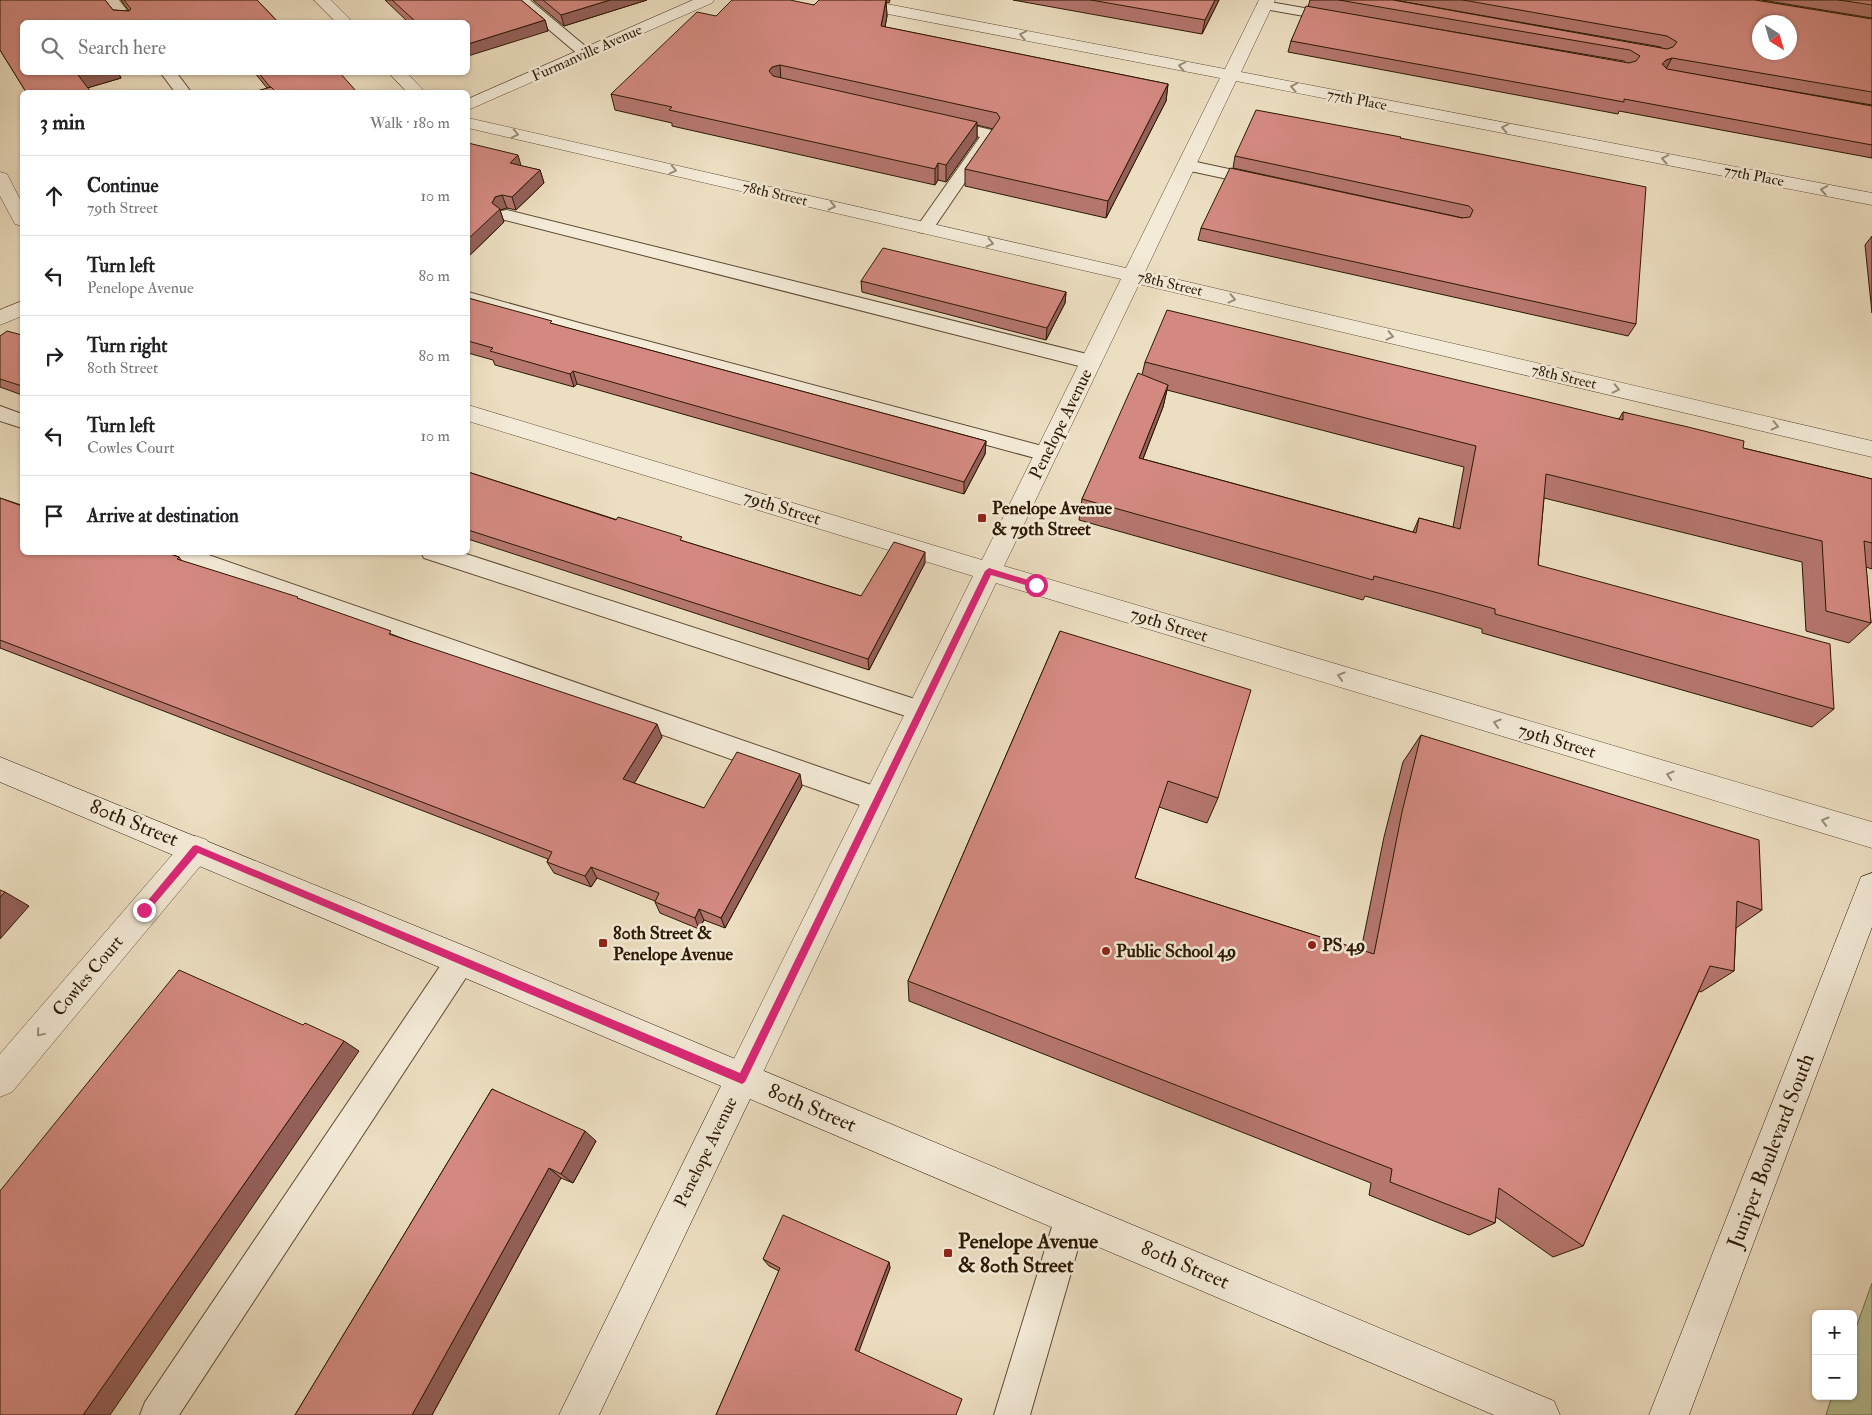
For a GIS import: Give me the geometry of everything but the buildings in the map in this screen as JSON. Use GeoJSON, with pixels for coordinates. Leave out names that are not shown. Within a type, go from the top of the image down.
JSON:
{"type":"FeatureCollection","features":[{"type":"Feature","properties":{"kind":"street"},"geometry":{"type":"LineString","coordinates":[[322,0],[343,20]]}},
{"type":"Feature","properties":{"kind":"street","name":"Furmanville Avenue"},"geometry":{"type":"LineString","coordinates":[[470,104],[706,0]]}},
{"type":"Feature","properties":{"kind":"street","name":"77th Place"},"geometry":{"type":"LineString","coordinates":[[841,0],[1872,199]]}},
{"type":"Feature","properties":{"kind":"street","name":"Penelope Avenue"},"geometry":{"type":"LineString","coordinates":[[579,1415],[1266,2]]}},
{"type":"Feature","properties":{"kind":"street"},"geometry":{"type":"LineString","coordinates":[[399,75],[414,90]]}},
{"type":"Feature","properties":{"kind":"street","name":"78th Street"},"geometry":{"type":"LineString","coordinates":[[470,123],[1872,449]]}},
{"type":"Feature","properties":{"kind":"street"},"geometry":{"type":"LineString","coordinates":[[0,178],[20,216]]}},
{"type":"Feature","properties":{"kind":"street"},"geometry":{"type":"LineString","coordinates":[[0,318],[20,309]]}},
{"type":"Feature","properties":{"kind":"street","name":"79th Street"},"geometry":{"type":"LineString","coordinates":[[470,414],[1872,835]]}},
{"type":"Feature","properties":{"kind":"street","name":"80th Street"},"geometry":{"type":"LineString","coordinates":[[0,769],[461,960],[1540,1415]]}},
{"type":"Feature","properties":{"kind":"street","name":"Cowles Court"},"geometry":{"type":"LineString","coordinates":[[0,1080],[196,849]]}},
{"type":"Feature","properties":{"kind":"street","name":"Juniper Boulevard South"},"geometry":{"type":"LineString","coordinates":[[1669,1415],[1872,887]]}},
{"type":"Feature","properties":{"kind":"lane"},"geometry":{"type":"LineString","coordinates":[[111,0],[127,20]]}},
{"type":"Feature","properties":{"kind":"lane"},"geometry":{"type":"LineString","coordinates":[[521,0],[585,53]]}},
{"type":"Feature","properties":{"kind":"lane"},"geometry":{"type":"LineString","coordinates":[[1266,2],[1354,21]]}},
{"type":"Feature","properties":{"kind":"lane"},"geometry":{"type":"LineString","coordinates":[[169,75],[181,90]]}},
{"type":"Feature","properties":{"kind":"lane"},"geometry":{"type":"LineString","coordinates":[[924,119],[990,134],[925,228]]}},
{"type":"Feature","properties":{"kind":"lane"},"geometry":{"type":"LineString","coordinates":[[1187,165],[1276,185]]}},
{"type":"Feature","properties":{"kind":"lane"},"geometry":{"type":"LineString","coordinates":[[506,215],[1091,362]]}},
{"type":"Feature","properties":{"kind":"lane"},"geometry":{"type":"LineString","coordinates":[[470,299],[577,329],[1046,454]]}},
{"type":"Feature","properties":{"kind":"lane"},"geometry":{"type":"LineString","coordinates":[[0,413],[20,420]]}},
{"type":"Feature","properties":{"kind":"lane"},"geometry":{"type":"LineString","coordinates":[[182,555],[878,799]]}},
{"type":"Feature","properties":{"kind":"lane"},"geometry":{"type":"LineString","coordinates":[[441,555],[921,711]]}},
{"type":"Feature","properties":{"kind":"lane"},"geometry":{"type":"LineString","coordinates":[[158,1415],[461,960]]}},
{"type":"Feature","properties":{"kind":"lane"},"geometry":{"type":"LineString","coordinates":[[1012,1415],[1071,1217]]}},
{"type":"Feature","properties":{"kind":"green space"},"geometry":{"type":"Polygon","coordinates":[[[1872,1283],[1872,1415],[1826,1415],[1831,1400],[1857,1400],[1857,1325],[1872,1283]]]}},
{"type":"Feature","properties":{"kind":"place","name":"Penelope Avenue & 79th Street"},"geometry":{"type":"Point","coordinates":[982,518]}},
{"type":"Feature","properties":{"kind":"place","name":"80th Street & Penelope Avenue"},"geometry":{"type":"Point","coordinates":[603,943]}},
{"type":"Feature","properties":{"kind":"place","name":"PS 49"},"geometry":{"type":"Point","coordinates":[1312,945]}},
{"type":"Feature","properties":{"kind":"place","name":"Public School 49"},"geometry":{"type":"Point","coordinates":[1106,951]}},
{"type":"Feature","properties":{"kind":"place","name":"Penelope Avenue & 80th Street"},"geometry":{"type":"Point","coordinates":[948,1253]}},
{"type":"Feature","properties":{"kind":"route"},"geometry":{"type":"LineString","coordinates":[[144,910],[196,849],[742,1079],[989,571],[1036,585]]}}]}
